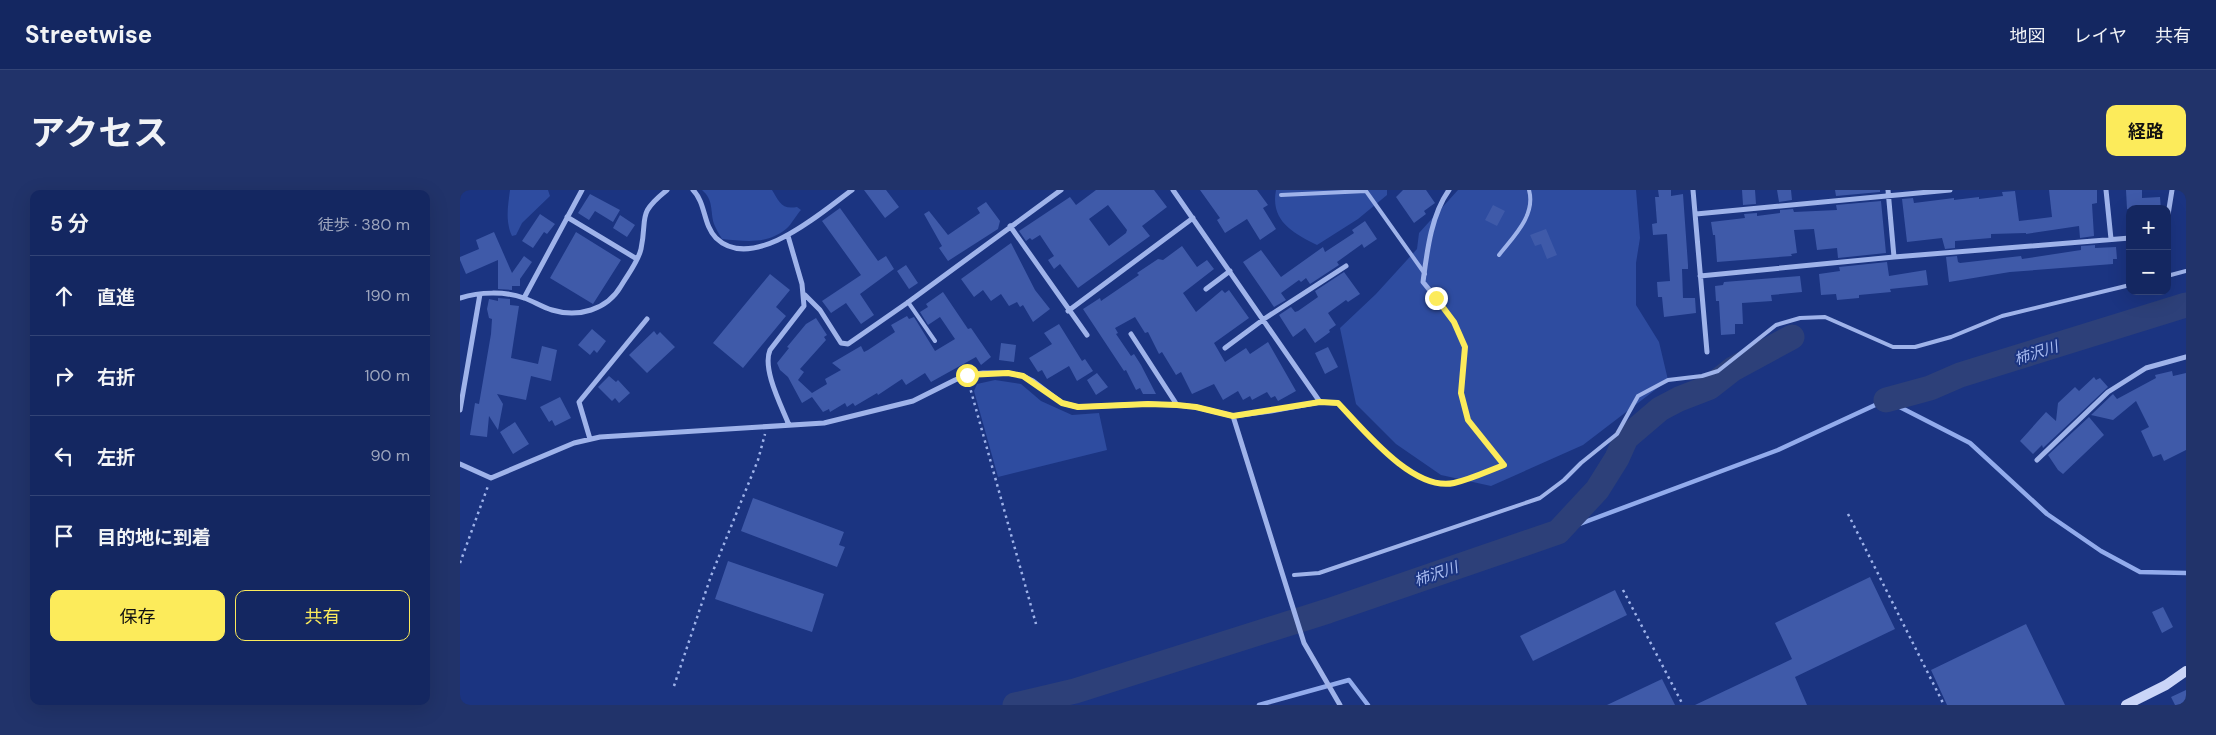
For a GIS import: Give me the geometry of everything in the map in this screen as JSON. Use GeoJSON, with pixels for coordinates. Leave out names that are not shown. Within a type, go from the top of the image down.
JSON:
{"type":"FeatureCollection","features":[{"type":"Feature","properties":{"kind":"main road"},"geometry":{"type":"LineString","coordinates":[[2126,705],[2166,685],[2186,671]]}},
{"type":"Feature","properties":{"kind":"street"},"geometry":{"type":"LineString","coordinates":[[524,298],[582,190]]}},
{"type":"Feature","properties":{"kind":"street"},"geometry":{"type":"LineString","coordinates":[[460,298],[480,294],[504,294],[524,298],[552,310],[566,313],[602,307],[617,293],[637,259],[641,249],[645,213],[654,200],[666,190]]}},
{"type":"Feature","properties":{"kind":"street"},"geometry":{"type":"LineString","coordinates":[[693,190],[699,197],[709,227],[716,238],[725,244],[740,248],[760,247],[788,236],[852,190]]}},
{"type":"Feature","properties":{"kind":"street"},"geometry":{"type":"LineString","coordinates":[[805,296],[820,310],[841,343],[844,344],[908,302],[1061,190]]}},
{"type":"Feature","properties":{"kind":"street"},"geometry":{"type":"LineString","coordinates":[[1173,190],[1320,402]]}},
{"type":"Feature","properties":{"kind":"street"},"geometry":{"type":"LineString","coordinates":[[1436,298],[1424,282],[1424,274],[1438,212],[1449,190]]}},
{"type":"Feature","properties":{"kind":"street"},"geometry":{"type":"LineString","coordinates":[[1693,190],[1707,352]]}},
{"type":"Feature","properties":{"kind":"street"},"geometry":{"type":"LineString","coordinates":[[1696,214],[1888,193],[1950,190]]}},
{"type":"Feature","properties":{"kind":"street"},"geometry":{"type":"LineString","coordinates":[[2106,190],[2110,239]]}},
{"type":"Feature","properties":{"kind":"street"},"geometry":{"type":"LineString","coordinates":[[2170,205],[2172,190]]}},
{"type":"Feature","properties":{"kind":"street"},"geometry":{"type":"LineString","coordinates":[[1888,193],[1894,257]]}},
{"type":"Feature","properties":{"kind":"street"},"geometry":{"type":"LineString","coordinates":[[567,218],[637,259]]}},
{"type":"Feature","properties":{"kind":"street"},"geometry":{"type":"LineString","coordinates":[[1068,311],[1193,218]]}},
{"type":"Feature","properties":{"kind":"street"},"geometry":{"type":"LineString","coordinates":[[1010,226],[1068,311],[1087,335]]}},
{"type":"Feature","properties":{"kind":"street"},"geometry":{"type":"LineString","coordinates":[[788,236],[794,248],[805,296],[801,311],[770,350],[767,357],[768,368],[788,425]]}},
{"type":"Feature","properties":{"kind":"street"},"geometry":{"type":"LineString","coordinates":[[1700,276],[1894,257],[2126,238]]}},
{"type":"Feature","properties":{"kind":"street"},"geometry":{"type":"LineString","coordinates":[[1225,348],[1264,319],[1346,266]]}},
{"type":"Feature","properties":{"kind":"street"},"geometry":{"type":"LineString","coordinates":[[1206,289],[1230,271]]}},
{"type":"Feature","properties":{"kind":"street"},"geometry":{"type":"LineString","coordinates":[[460,410],[480,294]]}},
{"type":"Feature","properties":{"kind":"street"},"geometry":{"type":"LineString","coordinates":[[590,439],[579,402],[647,320]]}},
{"type":"Feature","properties":{"kind":"street"},"geometry":{"type":"LineString","coordinates":[[1131,334],[1177,405]]}},
{"type":"Feature","properties":{"kind":"street"},"geometry":{"type":"LineString","coordinates":[[2037,460],[2108,392],[2146,368],[2186,358]]}},
{"type":"Feature","properties":{"kind":"street"},"geometry":{"type":"LineString","coordinates":[[460,464],[491,478],[574,443],[590,439],[824,423],[913,401],[967,375],[1008,373],[1023,376],[1062,403],[1078,407],[1148,404],[1177,405],[1196,407],[1233,416],[1320,402],[1338,403]]}},
{"type":"Feature","properties":{"kind":"street"},"geometry":{"type":"LineString","coordinates":[[1233,416],[1304,644],[1340,705]]}},
{"type":"Feature","properties":{"kind":"lane"},"geometry":{"type":"LineString","coordinates":[[1500,255],[1530,211],[1532,200],[1529,190]]}},
{"type":"Feature","properties":{"kind":"lane"},"geometry":{"type":"LineString","coordinates":[[1281,195],[1366,191],[1424,274]]}},
{"type":"Feature","properties":{"kind":"lane"},"geometry":{"type":"LineString","coordinates":[[2171,275],[2186,271]]}},
{"type":"Feature","properties":{"kind":"lane"},"geometry":{"type":"LineString","coordinates":[[1294,575],[1319,573],[1540,498],[1617,434],[1638,396],[1668,380],[1702,376],[1718,371],[1776,325],[1800,318],[1826,318],[1893,347],[1915,346],[1951,337],[2002,316],[2126,286]]}},
{"type":"Feature","properties":{"kind":"lane"},"geometry":{"type":"LineString","coordinates":[[908,302],[934,341]]}},
{"type":"Feature","properties":{"kind":"path"},"geometry":{"type":"LineString","coordinates":[[1338,403],[1393,460],[1416,475],[1428,480],[1452,483],[1504,465],[1468,420],[1461,393],[1465,347],[1454,322],[1436,298]]}},
{"type":"Feature","properties":{"kind":"path"},"geometry":{"type":"LineString","coordinates":[[967,375],[1036,624]]}},
{"type":"Feature","properties":{"kind":"path"},"geometry":{"type":"LineString","coordinates":[[674,686],[711,576],[758,460],[766,428]]}},
{"type":"Feature","properties":{"kind":"path"},"geometry":{"type":"LineString","coordinates":[[460,563],[491,478]]}},
{"type":"Feature","properties":{"kind":"path"},"geometry":{"type":"LineString","coordinates":[[1848,514],[1944,705]]}},
{"type":"Feature","properties":{"kind":"path"},"geometry":{"type":"LineString","coordinates":[[1623,590],[1683,705]]}},
{"type":"Feature","properties":{"kind":"shaded area"},"geometry":{"type":"Polygon","coordinates":[[[510,190],[548,190],[550,196],[522,223],[516,235],[512,236],[508,219],[510,190]]]}},
{"type":"Feature","properties":{"kind":"shaded area"},"geometry":{"type":"Polygon","coordinates":[[[702,190],[772,190],[781,204],[792,208],[797,207],[801,210],[786,229],[771,238],[755,241],[722,239],[714,224],[708,198],[702,190]]]}},
{"type":"Feature","properties":{"kind":"shaded area"},"geometry":{"type":"Polygon","coordinates":[[[1276,190],[1387,190],[1387,195],[1358,219],[1317,245],[1285,225],[1276,210],[1276,190]]]}},
{"type":"Feature","properties":{"kind":"shaded area"},"geometry":{"type":"Polygon","coordinates":[[[1458,190],[1636,190],[1640,238],[1636,263],[1636,305],[1659,342],[1668,380],[1583,445],[1491,486],[1441,475],[1396,444],[1356,404],[1340,328],[1376,294],[1417,249],[1419,233],[1458,190]]]}},
{"type":"Feature","properties":{"kind":"shaded area"},"geometry":{"type":"Polygon","coordinates":[[[995,380],[1021,384],[1041,401],[1072,415],[1099,413],[1107,450],[998,477],[974,391],[977,384],[995,380]]]}},
{"type":"Feature","properties":{"kind":"building"},"geometry":{"type":"Polygon","coordinates":[[[864,190],[886,190],[899,207],[885,218],[864,190]]]}},
{"type":"Feature","properties":{"kind":"building"},"geometry":{"type":"Polygon","coordinates":[[[1096,190],[1154,190],[1167,207],[1142,226],[1150,236],[1078,288],[1060,264],[1054,269],[1048,260],[1054,256],[1040,235],[1026,241],[1019,231],[1070,197],[1076,205],[1096,190]],[[1108,205],[1089,219],[1109,246],[1126,233],[1127,230],[1108,205]]]}},
{"type":"Feature","properties":{"kind":"building"},"geometry":{"type":"Polygon","coordinates":[[[1200,190],[1257,190],[1268,205],[1263,208],[1276,229],[1260,240],[1247,219],[1225,233],[1217,220],[1220,218],[1200,190]]]}},
{"type":"Feature","properties":{"kind":"building"},"geometry":{"type":"Polygon","coordinates":[[[1403,190],[1426,190],[1435,203],[1424,211],[1426,214],[1414,223],[1396,197],[1403,190]]]}},
{"type":"Feature","properties":{"kind":"building"},"geometry":{"type":"Polygon","coordinates":[[[1658,190],[1671,190],[1671,196],[1683,194],[1688,269],[1682,269],[1683,298],[1695,298],[1696,313],[1664,317],[1662,297],[1658,297],[1657,282],[1670,281],[1667,234],[1653,235],[1652,224],[1657,223],[1655,197],[1659,197],[1658,190]]]}},
{"type":"Feature","properties":{"kind":"building"},"geometry":{"type":"Polygon","coordinates":[[[1742,190],[1755,190],[1756,204],[1743,205],[1742,190]]]}},
{"type":"Feature","properties":{"kind":"building"},"geometry":{"type":"Polygon","coordinates":[[[1777,190],[1791,190],[1792,200],[1779,202],[1777,190]]]}},
{"type":"Feature","properties":{"kind":"building"},"geometry":{"type":"Polygon","coordinates":[[[1835,190],[1880,190],[1880,192],[1836,196],[1835,190]]]}},
{"type":"Feature","properties":{"kind":"building"},"geometry":{"type":"Polygon","coordinates":[[[2049,190],[2097,190],[2097,203],[2092,204],[2094,236],[2080,238],[2079,226],[2026,234],[1991,234],[1991,238],[1955,241],[1955,248],[1945,249],[1942,238],[1907,242],[1902,199],[1913,198],[1914,203],[1954,198],[1954,200],[1979,197],[1979,199],[2003,196],[2002,192],[2015,191],[2019,221],[2052,217],[2049,190]]]}},
{"type":"Feature","properties":{"kind":"building"},"geometry":{"type":"Polygon","coordinates":[[[2126,190],[2142,190],[2142,198],[2160,197],[2161,205],[2127,205],[2126,190]]]}},
{"type":"Feature","properties":{"kind":"building"},"geometry":{"type":"Polygon","coordinates":[[[590,194],[620,210],[613,222],[595,211],[589,220],[578,213],[590,194]]]}},
{"type":"Feature","properties":{"kind":"building"},"geometry":{"type":"Polygon","coordinates":[[[1881,201],[1886,253],[1838,258],[1837,248],[1817,250],[1814,229],[1794,230],[1797,253],[1791,254],[1792,256],[1717,262],[1715,235],[1713,235],[1711,222],[1745,218],[1744,214],[1757,213],[1757,216],[1793,209],[1794,212],[1837,210],[1836,205],[1881,201]]]}},
{"type":"Feature","properties":{"kind":"building"},"geometry":{"type":"Polygon","coordinates":[[[986,202],[1000,221],[998,229],[948,261],[939,248],[942,246],[924,214],[929,211],[948,235],[980,213],[977,208],[986,202]]]}},
{"type":"Feature","properties":{"kind":"building"},"geometry":{"type":"Polygon","coordinates":[[[1493,205],[1505,211],[1497,226],[1485,220],[1493,205]]]}},
{"type":"Feature","properties":{"kind":"building"},"geometry":{"type":"Polygon","coordinates":[[[840,208],[878,261],[886,256],[894,269],[860,294],[874,315],[861,324],[846,303],[831,313],[822,301],[861,275],[822,221],[840,208]]]}},
{"type":"Feature","properties":{"kind":"building"},"geometry":{"type":"Polygon","coordinates":[[[540,214],[555,224],[547,234],[544,232],[533,248],[522,241],[540,214]]]}},
{"type":"Feature","properties":{"kind":"building"},"geometry":{"type":"Polygon","coordinates":[[[620,215],[635,225],[627,237],[613,228],[620,215]]]}},
{"type":"Feature","properties":{"kind":"building"},"geometry":{"type":"Polygon","coordinates":[[[1365,221],[1377,239],[1364,248],[1362,244],[1337,262],[1339,265],[1310,284],[1306,278],[1301,282],[1299,280],[1281,293],[1286,300],[1274,307],[1243,262],[1261,250],[1281,277],[1323,247],[1325,252],[1354,233],[1352,230],[1365,221]]]}},
{"type":"Feature","properties":{"kind":"building"},"geometry":{"type":"Polygon","coordinates":[[[1546,229],[1557,255],[1547,259],[1541,244],[1535,246],[1530,235],[1546,229]]]}},
{"type":"Feature","properties":{"kind":"building"},"geometry":{"type":"Polygon","coordinates":[[[494,232],[512,273],[524,256],[532,262],[520,279],[520,286],[512,286],[512,290],[498,289],[498,260],[466,274],[460,260],[460,257],[479,249],[476,240],[494,232]]]}},
{"type":"Feature","properties":{"kind":"building"},"geometry":{"type":"Polygon","coordinates":[[[576,232],[621,260],[593,304],[550,278],[576,232]]]}},
{"type":"Feature","properties":{"kind":"building"},"geometry":{"type":"Polygon","coordinates":[[[1011,243],[1035,290],[1050,309],[1033,322],[1023,305],[1020,307],[1017,302],[1009,306],[1001,294],[991,301],[983,290],[974,297],[961,279],[1011,243]]]}},
{"type":"Feature","properties":{"kind":"building"},"geometry":{"type":"Polygon","coordinates":[[[2095,245],[2095,248],[2116,247],[2117,259],[2113,259],[2113,264],[2010,272],[1949,282],[1946,257],[1957,256],[1960,263],[2021,256],[2022,259],[2081,250],[2081,246],[2095,245]]]}},
{"type":"Feature","properties":{"kind":"building"},"geometry":{"type":"Polygon","coordinates":[[[1182,246],[1197,267],[1207,260],[1214,269],[1183,293],[1196,312],[1222,290],[1225,293],[1229,290],[1249,318],[1214,343],[1225,362],[1246,348],[1250,354],[1268,342],[1296,391],[1278,401],[1275,396],[1271,398],[1267,392],[1252,400],[1250,396],[1243,400],[1238,391],[1223,400],[1214,384],[1192,394],[1181,372],[1176,375],[1162,352],[1159,354],[1148,332],[1145,333],[1135,317],[1115,328],[1118,333],[1116,334],[1131,356],[1134,354],[1156,394],[1143,394],[1140,388],[1136,390],[1126,370],[1124,371],[1083,309],[1100,298],[1101,301],[1139,275],[1137,273],[1158,259],[1163,260],[1182,246]]]}},
{"type":"Feature","properties":{"kind":"building"},"geometry":{"type":"Polygon","coordinates":[[[1887,262],[1889,276],[1926,270],[1928,285],[1890,289],[1891,292],[1859,295],[1859,298],[1837,300],[1836,294],[1821,295],[1819,274],[1840,271],[1839,267],[1887,262]]]}},
{"type":"Feature","properties":{"kind":"building"},"geometry":{"type":"Polygon","coordinates":[[[906,265],[918,283],[909,289],[897,271],[906,265]]]}},
{"type":"Feature","properties":{"kind":"building"},"geometry":{"type":"Polygon","coordinates":[[[1344,272],[1360,294],[1348,302],[1346,300],[1328,313],[1336,325],[1315,343],[1305,328],[1293,337],[1279,315],[1291,307],[1295,312],[1298,311],[1318,297],[1315,291],[1344,272]]]}},
{"type":"Feature","properties":{"kind":"building"},"geometry":{"type":"Polygon","coordinates":[[[770,274],[790,290],[776,307],[786,316],[743,368],[713,343],[770,274]]]}},
{"type":"Feature","properties":{"kind":"building"},"geometry":{"type":"Polygon","coordinates":[[[1800,276],[1802,292],[1771,295],[1772,301],[1742,303],[1743,324],[1735,324],[1735,334],[1721,335],[1719,301],[1716,301],[1715,286],[1723,285],[1724,282],[1800,276]]]}},
{"type":"Feature","properties":{"kind":"building"},"geometry":{"type":"Polygon","coordinates":[[[943,292],[968,329],[971,328],[991,357],[981,365],[976,357],[931,382],[925,373],[906,385],[902,379],[878,395],[877,393],[855,406],[853,403],[847,407],[845,403],[830,412],[829,409],[823,412],[812,397],[802,403],[788,377],[780,370],[777,363],[789,348],[787,347],[806,324],[816,318],[827,335],[824,337],[826,340],[800,369],[804,372],[798,380],[812,393],[827,384],[825,379],[841,370],[832,363],[861,346],[864,352],[868,350],[895,332],[891,325],[907,316],[909,319],[914,317],[935,351],[955,339],[940,317],[928,325],[920,312],[928,307],[926,304],[943,292]]]}},
{"type":"Feature","properties":{"kind":"building"},"geometry":{"type":"Polygon","coordinates":[[[498,298],[510,299],[510,305],[519,306],[511,358],[538,364],[542,346],[557,350],[551,381],[531,376],[526,400],[497,394],[503,404],[498,430],[489,416],[487,437],[470,435],[475,403],[479,404],[491,334],[492,319],[489,318],[487,309],[489,299],[498,301],[498,298]]]}},
{"type":"Feature","properties":{"kind":"building"},"geometry":{"type":"Polygon","coordinates":[[[1059,324],[1082,361],[1085,359],[1093,371],[1077,381],[1069,366],[1047,379],[1042,370],[1038,372],[1029,358],[1052,344],[1044,333],[1059,324]]]}},
{"type":"Feature","properties":{"kind":"building"},"geometry":{"type":"Polygon","coordinates":[[[592,329],[606,341],[597,353],[594,350],[590,355],[578,345],[592,329]]]}},
{"type":"Feature","properties":{"kind":"building"},"geometry":{"type":"Polygon","coordinates":[[[654,331],[657,335],[660,332],[675,347],[647,373],[629,355],[654,331]]]}},
{"type":"Feature","properties":{"kind":"building"},"geometry":{"type":"Polygon","coordinates":[[[1001,343],[1016,345],[1014,362],[999,360],[1001,343]]]}},
{"type":"Feature","properties":{"kind":"building"},"geometry":{"type":"Polygon","coordinates":[[[1328,347],[1338,367],[1325,374],[1315,353],[1328,347]]]}},
{"type":"Feature","properties":{"kind":"building"},"geometry":{"type":"Polygon","coordinates":[[[2172,371],[2173,376],[2186,373],[2186,450],[2164,461],[2161,454],[2153,457],[2141,431],[2149,427],[2136,401],[2113,420],[2091,415],[2113,394],[2117,399],[2156,378],[2155,375],[2172,371]]]}},
{"type":"Feature","properties":{"kind":"building"},"geometry":{"type":"Polygon","coordinates":[[[1097,373],[1108,387],[1096,395],[1087,380],[1097,373]]]}},
{"type":"Feature","properties":{"kind":"building"},"geometry":{"type":"Polygon","coordinates":[[[609,376],[616,382],[618,380],[630,393],[619,403],[615,398],[612,401],[598,387],[609,376]]]}},
{"type":"Feature","properties":{"kind":"building"},"geometry":{"type":"Polygon","coordinates":[[[2094,377],[2096,380],[2100,378],[2108,387],[2043,448],[2042,445],[2033,454],[2020,441],[2046,412],[2056,421],[2058,403],[2075,387],[2079,391],[2094,377]]]}},
{"type":"Feature","properties":{"kind":"building"},"geometry":{"type":"Polygon","coordinates":[[[560,397],[571,418],[555,426],[552,420],[549,422],[540,407],[560,397]]]}},
{"type":"Feature","properties":{"kind":"building"},"geometry":{"type":"Polygon","coordinates":[[[2089,417],[2104,435],[2063,474],[2048,455],[2089,417]]]}},
{"type":"Feature","properties":{"kind":"building"},"geometry":{"type":"Polygon","coordinates":[[[515,422],[529,444],[513,454],[500,432],[515,422]]]}},
{"type":"Feature","properties":{"kind":"building"},"geometry":{"type":"Polygon","coordinates":[[[753,498],[844,532],[839,545],[845,547],[837,567],[741,531],[753,498]]]}},
{"type":"Feature","properties":{"kind":"building"},"geometry":{"type":"Polygon","coordinates":[[[728,561],[824,594],[812,632],[715,599],[728,561]]]}},
{"type":"Feature","properties":{"kind":"building"},"geometry":{"type":"Polygon","coordinates":[[[1870,577],[1895,629],[1795,677],[1807,705],[1695,705],[1792,659],[1775,623],[1870,577]]]}},
{"type":"Feature","properties":{"kind":"building"},"geometry":{"type":"Polygon","coordinates":[[[1615,590],[1627,615],[1533,661],[1520,636],[1615,590]]]}},
{"type":"Feature","properties":{"kind":"building"},"geometry":{"type":"Polygon","coordinates":[[[2163,607],[2173,627],[2162,633],[2152,612],[2163,607]]]}},
{"type":"Feature","properties":{"kind":"building"},"geometry":{"type":"Polygon","coordinates":[[[2026,624],[2065,705],[1947,705],[1931,670],[2026,624]]]}},
{"type":"Feature","properties":{"kind":"building"},"geometry":{"type":"Polygon","coordinates":[[[1662,679],[1675,705],[1607,705],[1662,679]]]}},
{"type":"Feature","properties":{"kind":"building"},"geometry":{"type":"Polygon","coordinates":[[[2186,690],[2186,705],[2175,705],[2171,697],[2186,690]]]}},
{"type":"Feature","properties":{"kind":"waterway","name":"柿沢川"},"geometry":{"type":"LineString","coordinates":[[1886,400],[1930,388],[1960,375],[2186,305]]}},
{"type":"Feature","properties":{"kind":"waterway","name":"柿沢川"},"geometry":{"type":"LineString","coordinates":[[1015,705],[1075,691],[1328,611],[1558,532],[1597,490],[1617,458],[1626,438],[1660,409],[1679,399],[1710,387],[1733,369],[1792,337]]}},
{"type":"Feature","properties":{"kind":"waterway","name":"柿沢川"},"geometry":{"type":"LineString","coordinates":[[1558,532],[1778,450],[1886,400],[1970,443],[2047,514],[2101,551],[2140,572],[2186,573]]}},
{"type":"Feature","properties":{"kind":"waterway"},"geometry":{"type":"LineString","coordinates":[[1259,705],[1349,680],[1368,705]]}},
{"type":"Feature","properties":{"kind":"route"},"geometry":{"type":"LineString","coordinates":[[967,375],[1008,373],[1023,376],[1033,381],[1062,403],[1078,407],[1125,404],[1177,405],[1196,407],[1233,416],[1320,402],[1338,403],[1393,460],[1416,475],[1428,480],[1452,483],[1504,465],[1468,420],[1461,393],[1465,347],[1454,322],[1436,298]]}}]}
